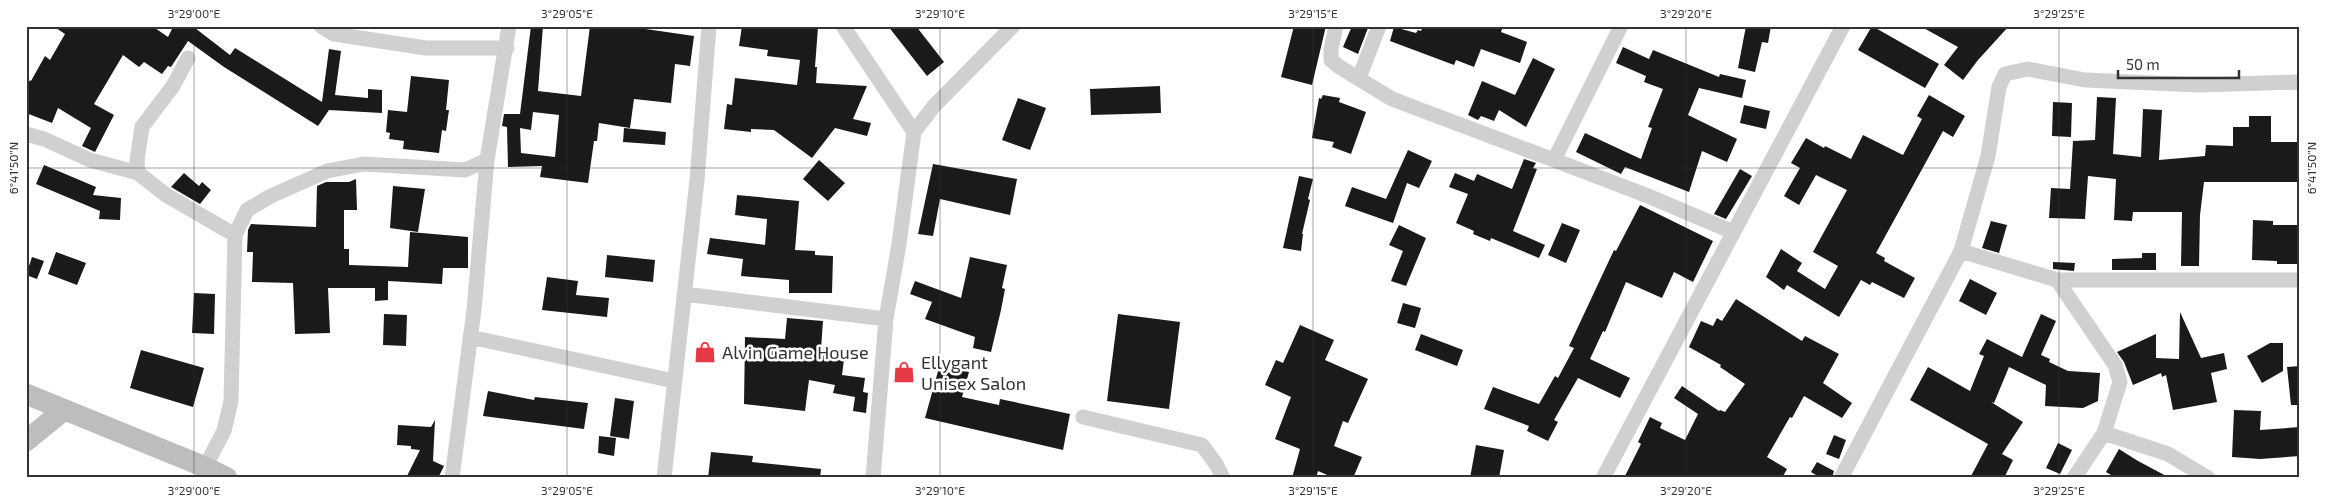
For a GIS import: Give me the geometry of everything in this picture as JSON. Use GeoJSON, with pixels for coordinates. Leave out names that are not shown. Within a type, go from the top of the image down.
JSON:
{"type":"FeatureCollection","features":[{"type":"Feature","properties":{"kind":"street"},"geometry":{"type":"LineString","coordinates":[[321,26],[334,34],[426,48],[507,48]]}},
{"type":"Feature","properties":{"kind":"street"},"geometry":{"type":"LineString","coordinates":[[452,478],[470,337],[488,160],[509,26]]}},
{"type":"Feature","properties":{"kind":"street"},"geometry":{"type":"LineString","coordinates":[[664,478],[697,180],[709,26]]}},
{"type":"Feature","properties":{"kind":"street"},"geometry":{"type":"LineString","coordinates":[[843,26],[914,132]]}},
{"type":"Feature","properties":{"kind":"street"},"geometry":{"type":"LineString","coordinates":[[873,478],[886,319],[899,244],[914,132],[934,106],[1013,26]]}},
{"type":"Feature","properties":{"kind":"street"},"geometry":{"type":"LineString","coordinates":[[1336,26],[1331,60],[1392,99],[1648,196],[1733,232]]}},
{"type":"Feature","properties":{"kind":"street"},"geometry":{"type":"LineString","coordinates":[[1359,78],[1379,26]]}},
{"type":"Feature","properties":{"kind":"street"},"geometry":{"type":"LineString","coordinates":[[1554,160],[1622,26]]}},
{"type":"Feature","properties":{"kind":"street"},"geometry":{"type":"LineString","coordinates":[[1603,478],[1843,26]]}},
{"type":"Feature","properties":{"kind":"street"},"geometry":{"type":"LineString","coordinates":[[138,173],[137,161],[142,127],[172,86],[188,58]]}},
{"type":"Feature","properties":{"kind":"street"},"geometry":{"type":"LineString","coordinates":[[1841,478],[1961,251],[1988,156],[2000,87],[2005,74],[2028,68],[2085,80],[2199,85],[2300,82]]}},
{"type":"Feature","properties":{"kind":"street"},"geometry":{"type":"LineString","coordinates":[[26,134],[44,139],[90,160],[138,173],[166,195],[235,235]]}},
{"type":"Feature","properties":{"kind":"street"},"geometry":{"type":"LineString","coordinates":[[205,466],[224,431],[230,401],[235,235],[247,210],[271,196],[327,171],[364,164],[465,170],[488,160]]}},
{"type":"Feature","properties":{"kind":"street"},"geometry":{"type":"LineString","coordinates":[[1961,251],[2057,280],[2300,280]]}},
{"type":"Feature","properties":{"kind":"street"},"geometry":{"type":"LineString","coordinates":[[2057,280],[2115,365],[2120,382],[2104,433],[2074,478]]}},
{"type":"Feature","properties":{"kind":"street"},"geometry":{"type":"LineString","coordinates":[[684,294],[886,319]]}},
{"type":"Feature","properties":{"kind":"street"},"geometry":{"type":"LineString","coordinates":[[470,337],[674,381]]}},
{"type":"Feature","properties":{"kind":"street"},"geometry":{"type":"LineString","coordinates":[[26,394],[205,466],[227,478]]}},
{"type":"Feature","properties":{"kind":"street"},"geometry":{"type":"LineString","coordinates":[[26,441],[64,410]]}},
{"type":"Feature","properties":{"kind":"street"},"geometry":{"type":"LineString","coordinates":[[1083,417],[1202,445],[1216,464],[1223,478]]}},
{"type":"Feature","properties":{"kind":"street"},"geometry":{"type":"LineString","coordinates":[[2104,433],[2168,454],[2208,478]]}},
{"type":"Feature","properties":{"kind":"building"},"geometry":{"type":"Polygon","coordinates":[[[53,26],[152,26],[168,37],[172,29],[169,26],[196,26],[195,28],[230,55],[235,48],[322,102],[329,49],[341,51],[335,95],[368,98],[368,89],[382,90],[382,113],[329,110],[318,126],[224,67],[188,41],[171,67],[168,66],[162,74],[144,62],[139,67],[123,55],[94,104],[114,115],[95,152],[82,146],[91,128],[58,108],[52,123],[26,113],[26,88],[45,56],[50,60],[65,34],[53,26]]]}},
{"type":"Feature","properties":{"kind":"building"},"geometry":{"type":"Polygon","coordinates":[[[531,26],[543,26],[538,91],[581,96],[590,26],[625,26],[694,36],[690,66],[675,64],[671,103],[634,99],[630,128],[599,123],[597,141],[594,141],[588,183],[540,177],[542,166],[508,167],[507,127],[502,126],[504,114],[520,114],[531,26]],[[533,112],[531,130],[520,128],[521,153],[555,157],[559,115],[533,112]]]}},
{"type":"Feature","properties":{"kind":"building"},"geometry":{"type":"Polygon","coordinates":[[[742,26],[818,27],[815,67],[817,67],[816,83],[867,86],[853,119],[871,123],[867,136],[835,128],[812,158],[774,130],[751,129],[751,132],[724,129],[727,104],[732,105],[735,78],[797,85],[800,60],[767,56],[768,50],[739,46],[742,26]]]}},
{"type":"Feature","properties":{"kind":"building"},"geometry":{"type":"Polygon","coordinates":[[[888,26],[916,26],[944,62],[927,76],[888,26]]]}},
{"type":"Feature","properties":{"kind":"building"},"geometry":{"type":"Polygon","coordinates":[[[1294,26],[1326,26],[1312,85],[1281,77],[1294,26]]]}},
{"type":"Feature","properties":{"kind":"building"},"geometry":{"type":"Polygon","coordinates":[[[1352,26],[1368,28],[1358,54],[1343,47],[1352,26]]]}},
{"type":"Feature","properties":{"kind":"building"},"geometry":{"type":"Polygon","coordinates":[[[1423,26],[1503,26],[1501,32],[1527,42],[1520,63],[1481,49],[1474,67],[1456,60],[1454,65],[1390,41],[1394,27],[1416,33],[1418,30],[1421,31],[1423,26]]]}},
{"type":"Feature","properties":{"kind":"building"},"geometry":{"type":"Polygon","coordinates":[[[1746,26],[1771,26],[1768,43],[1762,42],[1755,72],[1738,68],[1746,26]]]}},
{"type":"Feature","properties":{"kind":"building"},"geometry":{"type":"Polygon","coordinates":[[[1872,26],[1939,64],[1925,88],[1858,50],[1872,26]]]}},
{"type":"Feature","properties":{"kind":"building"},"geometry":{"type":"Polygon","coordinates":[[[1920,26],[2009,26],[1978,60],[1963,80],[1944,65],[1958,47],[1920,26]]]}},
{"type":"Feature","properties":{"kind":"building"},"geometry":{"type":"Polygon","coordinates":[[[1623,47],[1649,59],[1653,50],[1719,77],[1720,74],[1746,80],[1742,98],[1699,88],[1688,115],[1737,139],[1727,162],[1702,151],[1689,192],[1625,167],[1621,174],[1576,152],[1585,133],[1641,159],[1652,128],[1648,127],[1663,89],[1644,82],[1646,76],[1616,63],[1623,47]]]}},
{"type":"Feature","properties":{"kind":"building"},"geometry":{"type":"Polygon","coordinates":[[[1533,58],[1555,69],[1526,127],[1499,110],[1494,121],[1481,116],[1478,120],[1468,115],[1482,81],[1515,95],[1533,58]]]}},
{"type":"Feature","properties":{"kind":"building"},"geometry":{"type":"Polygon","coordinates":[[[411,76],[449,80],[446,110],[449,110],[446,131],[442,130],[439,153],[403,149],[404,141],[389,139],[390,133],[386,132],[388,110],[407,112],[411,76]]]}},
{"type":"Feature","properties":{"kind":"building"},"geometry":{"type":"Polygon","coordinates":[[[1160,86],[1161,113],[1091,115],[1090,89],[1160,86]]]}},
{"type":"Feature","properties":{"kind":"building"},"geometry":{"type":"Polygon","coordinates":[[[1323,95],[1340,98],[1339,102],[1366,112],[1351,154],[1332,147],[1334,142],[1312,138],[1319,98],[1321,99],[1323,95]]]}},
{"type":"Feature","properties":{"kind":"building"},"geometry":{"type":"Polygon","coordinates":[[[1929,95],[1965,116],[1953,137],[1943,131],[1876,253],[1885,258],[1884,261],[1915,278],[1904,298],[1872,282],[1870,285],[1861,280],[1839,317],[1787,285],[1784,290],[1766,277],[1781,249],[1802,263],[1797,271],[1825,289],[1838,266],[1813,252],[1847,190],[1816,175],[1799,205],[1784,196],[1800,168],[1791,163],[1806,138],[1851,159],[1863,135],[1903,155],[1922,119],[1917,116],[1929,95]]]}},
{"type":"Feature","properties":{"kind":"building"},"geometry":{"type":"Polygon","coordinates":[[[2097,97],[2116,98],[2113,154],[2141,157],[2143,109],[2162,110],[2159,160],[2205,156],[2206,145],[2233,146],[2233,127],[2249,127],[2249,116],[2271,116],[2271,142],[2300,142],[2300,182],[2204,182],[2200,215],[2199,266],[2181,266],[2182,212],[2133,212],[2132,221],[2114,220],[2116,179],[2088,176],[2085,219],[2049,218],[2051,188],[2070,189],[2073,141],[2095,140],[2097,97]]]}},
{"type":"Feature","properties":{"kind":"building"},"geometry":{"type":"Polygon","coordinates":[[[1018,98],[1046,108],[1030,150],[1002,140],[1018,98]]]}},
{"type":"Feature","properties":{"kind":"building"},"geometry":{"type":"Polygon","coordinates":[[[2053,102],[2072,103],[2071,137],[2052,136],[2053,102]]]}},
{"type":"Feature","properties":{"kind":"building"},"geometry":{"type":"Polygon","coordinates":[[[1744,105],[1770,111],[1766,129],[1740,123],[1744,105]]]}},
{"type":"Feature","properties":{"kind":"building"},"geometry":{"type":"Polygon","coordinates":[[[624,128],[666,132],[665,145],[623,142],[624,128]]]}},
{"type":"Feature","properties":{"kind":"building"},"geometry":{"type":"Polygon","coordinates":[[[1408,150],[1432,161],[1419,188],[1407,183],[1393,223],[1345,206],[1352,187],[1386,199],[1408,150]]]}},
{"type":"Feature","properties":{"kind":"building"},"geometry":{"type":"Polygon","coordinates":[[[1524,159],[1536,163],[1533,168],[1537,169],[1513,231],[1545,245],[1539,258],[1491,238],[1490,241],[1473,234],[1474,231],[1456,223],[1468,194],[1449,187],[1455,173],[1474,181],[1477,174],[1512,189],[1524,159]]]}},
{"type":"Feature","properties":{"kind":"building"},"geometry":{"type":"Polygon","coordinates":[[[819,160],[845,183],[828,201],[803,179],[819,160]]]}},
{"type":"Feature","properties":{"kind":"building"},"geometry":{"type":"Polygon","coordinates":[[[933,164],[1017,179],[1010,215],[940,199],[933,236],[918,234],[933,164]]]}},
{"type":"Feature","properties":{"kind":"building"},"geometry":{"type":"Polygon","coordinates":[[[44,165],[96,187],[93,195],[121,198],[120,220],[99,219],[100,211],[36,184],[44,165]]]}},
{"type":"Feature","properties":{"kind":"building"},"geometry":{"type":"Polygon","coordinates":[[[1740,169],[1752,176],[1726,219],[1714,214],[1740,169]]]}},
{"type":"Feature","properties":{"kind":"building"},"geometry":{"type":"Polygon","coordinates":[[[184,173],[199,186],[202,182],[211,190],[200,204],[171,187],[184,173]]]}},
{"type":"Feature","properties":{"kind":"building"},"geometry":{"type":"Polygon","coordinates":[[[1299,176],[1313,179],[1302,234],[1301,251],[1283,248],[1299,176]]]}},
{"type":"Feature","properties":{"kind":"building"},"geometry":{"type":"Polygon","coordinates":[[[356,179],[357,210],[344,210],[344,249],[349,249],[349,265],[408,267],[410,232],[468,237],[468,268],[443,268],[442,284],[388,281],[388,300],[375,301],[375,288],[328,288],[330,333],[295,334],[293,283],[252,282],[253,252],[247,252],[248,230],[251,224],[316,227],[317,186],[326,182],[349,182],[356,179]]]}},
{"type":"Feature","properties":{"kind":"building"},"geometry":{"type":"Polygon","coordinates":[[[393,186],[425,189],[418,232],[390,228],[393,186]]]}},
{"type":"Feature","properties":{"kind":"building"},"geometry":{"type":"Polygon","coordinates":[[[737,195],[799,201],[795,250],[815,251],[815,255],[833,256],[832,293],[789,293],[789,280],[741,276],[743,259],[707,254],[710,238],[765,245],[767,219],[735,215],[737,195]]]}},
{"type":"Feature","properties":{"kind":"building"},"geometry":{"type":"Polygon","coordinates":[[[1640,205],[1713,241],[1693,282],[1674,272],[1662,298],[1626,282],[1605,332],[1603,331],[1590,359],[1630,378],[1620,398],[1578,378],[1554,420],[1558,422],[1548,441],[1527,431],[1529,426],[1484,409],[1493,387],[1539,404],[1555,376],[1558,378],[1574,348],[1569,346],[1614,250],[1616,251],[1640,205]]]}},
{"type":"Feature","properties":{"kind":"building"},"geometry":{"type":"Polygon","coordinates":[[[2253,220],[2273,221],[2273,225],[2300,225],[2300,264],[2277,264],[2277,261],[2252,260],[2253,220]]]}},
{"type":"Feature","properties":{"kind":"building"},"geometry":{"type":"Polygon","coordinates":[[[1991,221],[2007,225],[1999,253],[1982,248],[1991,221]]]}},
{"type":"Feature","properties":{"kind":"building"},"geometry":{"type":"Polygon","coordinates":[[[1562,223],[1580,230],[1566,263],[1548,255],[1562,223]]]}},
{"type":"Feature","properties":{"kind":"building"},"geometry":{"type":"Polygon","coordinates":[[[1399,225],[1426,238],[1406,286],[1391,281],[1403,251],[1389,245],[1399,225]]]}},
{"type":"Feature","properties":{"kind":"building"},"geometry":{"type":"Polygon","coordinates":[[[56,252],[86,263],[77,285],[48,274],[56,252]]]}},
{"type":"Feature","properties":{"kind":"building"},"geometry":{"type":"Polygon","coordinates":[[[2142,253],[2156,253],[2156,270],[2112,270],[2112,259],[2142,258],[2142,253]]]}},
{"type":"Feature","properties":{"kind":"building"},"geometry":{"type":"Polygon","coordinates":[[[607,255],[655,260],[653,282],[605,277],[607,255]]]}},
{"type":"Feature","properties":{"kind":"building"},"geometry":{"type":"Polygon","coordinates":[[[32,257],[44,261],[37,279],[26,275],[32,257]]]}},
{"type":"Feature","properties":{"kind":"building"},"geometry":{"type":"Polygon","coordinates":[[[970,257],[1007,265],[1002,288],[1005,289],[991,352],[973,348],[975,337],[925,319],[932,302],[910,294],[915,281],[961,298],[970,257]]]}},
{"type":"Feature","properties":{"kind":"building"},"geometry":{"type":"Polygon","coordinates":[[[2053,262],[2075,263],[2074,271],[2053,269],[2053,262]]]}},
{"type":"Feature","properties":{"kind":"building"},"geometry":{"type":"Polygon","coordinates":[[[547,277],[578,281],[576,295],[609,298],[607,317],[542,310],[547,277]]]}},
{"type":"Feature","properties":{"kind":"building"},"geometry":{"type":"Polygon","coordinates":[[[1970,279],[1997,293],[1986,315],[1959,301],[1970,279]]]}},
{"type":"Feature","properties":{"kind":"building"},"geometry":{"type":"Polygon","coordinates":[[[194,293],[215,294],[214,334],[192,333],[194,293]]]}},
{"type":"Feature","properties":{"kind":"building"},"geometry":{"type":"Polygon","coordinates":[[[1736,299],[1802,341],[1805,336],[1839,354],[1823,383],[1852,403],[1842,418],[1804,396],[1767,457],[1787,469],[1782,478],[1624,478],[1641,444],[1638,442],[1650,417],[1662,423],[1660,428],[1685,440],[1698,414],[1674,398],[1682,386],[1719,411],[1725,412],[1745,384],[1720,367],[1721,365],[1689,347],[1701,321],[1713,326],[1717,318],[1722,321],[1736,299]]]}},
{"type":"Feature","properties":{"kind":"building"},"geometry":{"type":"Polygon","coordinates":[[[1403,303],[1421,308],[1415,328],[1397,323],[1403,303]]]}},
{"type":"Feature","properties":{"kind":"building"},"geometry":{"type":"Polygon","coordinates":[[[2180,312],[2201,358],[2224,353],[2227,369],[2211,373],[2217,402],[2173,410],[2166,375],[2162,377],[2161,373],[2133,385],[2124,362],[2117,352],[2156,334],[2156,358],[2179,359],[2180,312]]]}},
{"type":"Feature","properties":{"kind":"building"},"geometry":{"type":"Polygon","coordinates":[[[384,314],[407,315],[406,346],[383,345],[384,314]]]}},
{"type":"Feature","properties":{"kind":"building"},"geometry":{"type":"Polygon","coordinates":[[[1118,314],[1180,322],[1169,409],[1107,401],[1118,314]]]}},
{"type":"Feature","properties":{"kind":"building"},"geometry":{"type":"Polygon","coordinates":[[[2041,314],[2056,321],[2041,355],[2050,359],[2049,362],[2068,371],[2100,373],[2098,401],[2083,408],[2045,406],[2046,385],[2009,367],[1994,403],[1991,402],[2023,422],[2002,454],[2013,460],[2004,478],[1970,478],[1988,444],[1910,400],[1928,367],[1970,391],[1984,356],[1979,354],[1987,339],[2022,357],[2041,314]]]}},
{"type":"Feature","properties":{"kind":"building"},"geometry":{"type":"Polygon","coordinates":[[[787,318],[823,321],[821,349],[845,352],[842,375],[865,378],[863,392],[868,393],[866,413],[853,411],[855,397],[833,393],[835,385],[809,380],[805,411],[744,404],[745,337],[785,339],[787,318]]]}},
{"type":"Feature","properties":{"kind":"building"},"geometry":{"type":"Polygon","coordinates":[[[1300,325],[1334,340],[1325,360],[1368,379],[1348,423],[1343,421],[1334,446],[1362,457],[1353,478],[1334,478],[1318,471],[1316,478],[1292,478],[1300,449],[1275,439],[1291,397],[1265,385],[1276,360],[1283,363],[1300,325]]]}},
{"type":"Feature","properties":{"kind":"building"},"geometry":{"type":"Polygon","coordinates":[[[1421,334],[1463,350],[1457,366],[1415,350],[1421,334]]]}},
{"type":"Feature","properties":{"kind":"building"},"geometry":{"type":"Polygon","coordinates":[[[2270,343],[2283,343],[2283,371],[2262,383],[2247,356],[2270,343]]]}},
{"type":"Feature","properties":{"kind":"building"},"geometry":{"type":"Polygon","coordinates":[[[141,350],[204,368],[193,407],[130,388],[141,350]]]}},
{"type":"Feature","properties":{"kind":"building"},"geometry":{"type":"Polygon","coordinates":[[[940,364],[969,372],[962,397],[999,405],[1000,399],[1070,414],[1063,450],[925,418],[940,364]]]}},
{"type":"Feature","properties":{"kind":"building"},"geometry":{"type":"Polygon","coordinates":[[[2300,366],[2300,405],[2291,405],[2287,367],[2300,366]]]}},
{"type":"Feature","properties":{"kind":"building"},"geometry":{"type":"Polygon","coordinates":[[[488,391],[534,400],[535,397],[588,403],[584,429],[483,416],[488,391]]]}},
{"type":"Feature","properties":{"kind":"building"},"geometry":{"type":"Polygon","coordinates":[[[615,398],[634,401],[629,439],[610,436],[615,398]]]}},
{"type":"Feature","properties":{"kind":"building"},"geometry":{"type":"Polygon","coordinates":[[[2234,410],[2261,411],[2260,430],[2300,427],[2300,456],[2260,459],[2232,457],[2234,410]]]}},
{"type":"Feature","properties":{"kind":"building"},"geometry":{"type":"Polygon","coordinates":[[[435,420],[433,461],[444,466],[438,478],[406,478],[420,450],[411,449],[411,446],[397,445],[398,425],[431,427],[435,420]]]}},
{"type":"Feature","properties":{"kind":"building"},"geometry":{"type":"Polygon","coordinates":[[[1834,435],[1846,440],[1839,459],[1826,454],[1834,435]]]}},
{"type":"Feature","properties":{"kind":"building"},"geometry":{"type":"Polygon","coordinates":[[[599,436],[616,438],[614,456],[598,453],[599,436]]]}},
{"type":"Feature","properties":{"kind":"building"},"geometry":{"type":"Polygon","coordinates":[[[2058,443],[2072,450],[2060,474],[2046,468],[2058,443]]]}},
{"type":"Feature","properties":{"kind":"building"},"geometry":{"type":"Polygon","coordinates":[[[1476,445],[1504,450],[1499,478],[1470,478],[1476,445]]]}},
{"type":"Feature","properties":{"kind":"building"},"geometry":{"type":"Polygon","coordinates":[[[2119,449],[2170,478],[2116,478],[2106,472],[2119,449]]]}},
{"type":"Feature","properties":{"kind":"building"},"geometry":{"type":"Polygon","coordinates":[[[711,452],[753,456],[752,462],[821,469],[820,478],[708,478],[711,452]]]}},
{"type":"Feature","properties":{"kind":"building"},"geometry":{"type":"Polygon","coordinates":[[[1817,462],[1834,471],[1832,478],[1821,478],[1811,472],[1817,462]]]}},
{"type":"Feature","properties":{"kind":"place","name":"Alvin Game House"},"geometry":{"type":"Point","coordinates":[705,352]}},
{"type":"Feature","properties":{"kind":"place","name":"Ellygant Unisex Salon"},"geometry":{"type":"Point","coordinates":[904,372]}}]}
